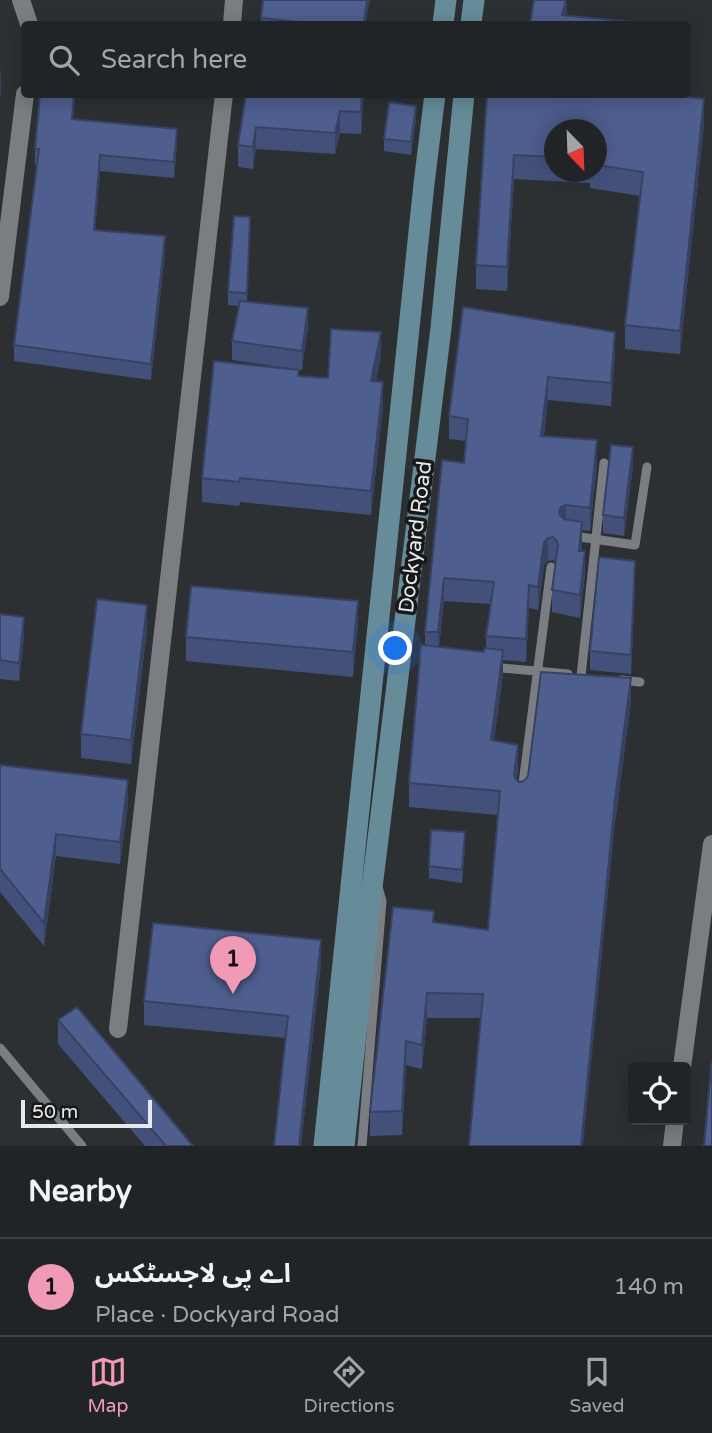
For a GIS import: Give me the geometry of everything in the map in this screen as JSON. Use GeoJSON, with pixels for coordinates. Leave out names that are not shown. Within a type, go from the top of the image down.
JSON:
{"type":"FeatureCollection","features":[{"type":"Feature","properties":{"kind":"street"},"geometry":{"type":"LineString","coordinates":[[21,0],[28,21]]}},
{"type":"Feature","properties":{"kind":"street"},"geometry":{"type":"LineString","coordinates":[[232,21],[234,0]]}},
{"type":"Feature","properties":{"kind":"street"},"geometry":{"type":"LineString","coordinates":[[443,21],[446,0]]}},
{"type":"Feature","properties":{"kind":"street"},"geometry":{"type":"LineString","coordinates":[[471,21],[474,0]]}},
{"type":"Feature","properties":{"kind":"street"},"geometry":{"type":"LineString","coordinates":[[0,297],[25,98]]}},
{"type":"Feature","properties":{"kind":"street"},"geometry":{"type":"LineString","coordinates":[[118,1029],[224,98]]}},
{"type":"Feature","properties":{"kind":"street","name":"Dockyard Road"},"geometry":{"type":"LineString","coordinates":[[344,1146],[360,903],[424,184],[435,98]]}},
{"type":"Feature","properties":{"kind":"street","name":"Dockyard Road"},"geometry":{"type":"LineString","coordinates":[[324,1146],[360,903],[373,874],[406,661],[464,98]]}},
{"type":"Feature","properties":{"kind":"street"},"geometry":{"type":"LineString","coordinates":[[683,1062],[712,844]]}},
{"type":"Feature","properties":{"kind":"street"},"geometry":{"type":"LineString","coordinates":[[672,1146],[674,1125]]}},
{"type":"Feature","properties":{"kind":"lane"},"geometry":{"type":"LineString","coordinates":[[581,676],[604,463]]}},
{"type":"Feature","properties":{"kind":"lane"},"geometry":{"type":"LineString","coordinates":[[566,535],[635,545],[647,467]]}},
{"type":"Feature","properties":{"kind":"lane"},"geometry":{"type":"LineString","coordinates":[[522,799],[551,567]]}},
{"type":"Feature","properties":{"kind":"lane"},"geometry":{"type":"LineString","coordinates":[[488,666],[593,677]]}},
{"type":"Feature","properties":{"kind":"lane"},"geometry":{"type":"LineString","coordinates":[[616,680],[640,682]]}},
{"type":"Feature","properties":{"kind":"lane"},"geometry":{"type":"LineString","coordinates":[[362,1146],[382,901],[373,874]]}},
{"type":"Feature","properties":{"kind":"lane"},"geometry":{"type":"LineString","coordinates":[[0,1048],[82,1146]]}},
{"type":"Feature","properties":{"kind":"building"},"geometry":{"type":"Polygon","coordinates":[[[263,0],[367,0],[364,21],[289,21],[261,18],[263,0]]]}},
{"type":"Feature","properties":{"kind":"building"},"geometry":{"type":"Polygon","coordinates":[[[534,0],[566,0],[562,15],[623,21],[530,21],[534,0]]]}},
{"type":"Feature","properties":{"kind":"building"},"geometry":{"type":"Polygon","coordinates":[[[40,98],[74,98],[72,119],[177,129],[174,162],[100,155],[94,230],[165,236],[151,364],[14,345],[39,149],[35,149],[40,98]]]}},
{"type":"Feature","properties":{"kind":"building"},"geometry":{"type":"Polygon","coordinates":[[[245,98],[362,98],[361,112],[340,111],[335,133],[256,127],[253,147],[238,145],[245,98]]]}},
{"type":"Feature","properties":{"kind":"building"},"geometry":{"type":"Polygon","coordinates":[[[487,98],[704,99],[680,331],[625,325],[643,172],[607,167],[607,119],[544,119],[544,156],[514,155],[507,267],[476,265],[487,98]]]}},
{"type":"Feature","properties":{"kind":"building"},"geometry":{"type":"Polygon","coordinates":[[[389,102],[416,106],[411,142],[384,139],[389,102]]]}},
{"type":"Feature","properties":{"kind":"building"},"geometry":{"type":"Polygon","coordinates":[[[234,216],[250,217],[247,293],[228,292],[234,216]]]}},
{"type":"Feature","properties":{"kind":"building"},"geometry":{"type":"Polygon","coordinates":[[[240,301],[308,308],[302,351],[232,341],[240,301]]]}},
{"type":"Feature","properties":{"kind":"building"},"geometry":{"type":"Polygon","coordinates":[[[463,307],[615,332],[611,383],[548,377],[541,436],[597,440],[590,508],[566,505],[561,507],[559,512],[564,519],[582,522],[579,551],[585,551],[580,595],[552,590],[558,545],[553,537],[548,538],[544,542],[538,587],[529,585],[526,639],[486,636],[494,582],[444,578],[438,632],[425,632],[442,460],[464,463],[468,419],[449,416],[463,307]]]}},
{"type":"Feature","properties":{"kind":"building"},"geometry":{"type":"Polygon","coordinates":[[[331,329],[381,332],[371,381],[383,382],[371,491],[240,478],[239,482],[202,478],[214,361],[299,370],[298,376],[328,378],[331,329]]]}},
{"type":"Feature","properties":{"kind":"building"},"geometry":{"type":"Polygon","coordinates":[[[611,445],[633,447],[624,518],[603,515],[611,445]]]}},
{"type":"Feature","properties":{"kind":"building"},"geometry":{"type":"Polygon","coordinates":[[[599,557],[635,561],[631,655],[590,651],[599,557]]]}},
{"type":"Feature","properties":{"kind":"building"},"geometry":{"type":"Polygon","coordinates":[[[191,586],[358,601],[353,652],[186,637],[191,586]]]}},
{"type":"Feature","properties":{"kind":"building"},"geometry":{"type":"Polygon","coordinates":[[[97,599],[147,605],[131,740],[81,734],[97,599]]]}},
{"type":"Feature","properties":{"kind":"building"},"geometry":{"type":"Polygon","coordinates":[[[0,614],[24,617],[19,663],[0,660],[0,614]]]}},
{"type":"Feature","properties":{"kind":"building"},"geometry":{"type":"Polygon","coordinates":[[[421,645],[484,652],[484,648],[503,650],[491,740],[518,745],[514,775],[519,782],[528,776],[541,672],[631,678],[615,799],[581,1146],[469,1146],[483,994],[427,993],[422,1045],[406,1041],[402,1111],[370,1112],[393,907],[434,911],[433,922],[488,930],[500,791],[409,783],[421,645]]]}},
{"type":"Feature","properties":{"kind":"building"},"geometry":{"type":"Polygon","coordinates":[[[0,765],[128,780],[120,842],[56,834],[44,923],[0,869],[0,765]]]}},
{"type":"Feature","properties":{"kind":"building"},"geometry":{"type":"Polygon","coordinates":[[[431,830],[465,832],[462,870],[429,866],[431,830]]]}},
{"type":"Feature","properties":{"kind":"building"},"geometry":{"type":"Polygon","coordinates":[[[153,923],[321,940],[299,1146],[274,1146],[288,1016],[144,1001],[153,923]]]}},
{"type":"Feature","properties":{"kind":"building"},"geometry":{"type":"Polygon","coordinates":[[[77,1007],[193,1146],[166,1146],[58,1020],[77,1007]]]}},
{"type":"Feature","properties":{"kind":"building"},"geometry":{"type":"Polygon","coordinates":[[[712,1062],[712,1146],[704,1146],[709,1090],[712,1062]]]}},
{"type":"Feature","properties":{"kind":"place","name":"اے پی لاجسٹکس"},"geometry":{"type":"Point","coordinates":[233,994]}}]}
